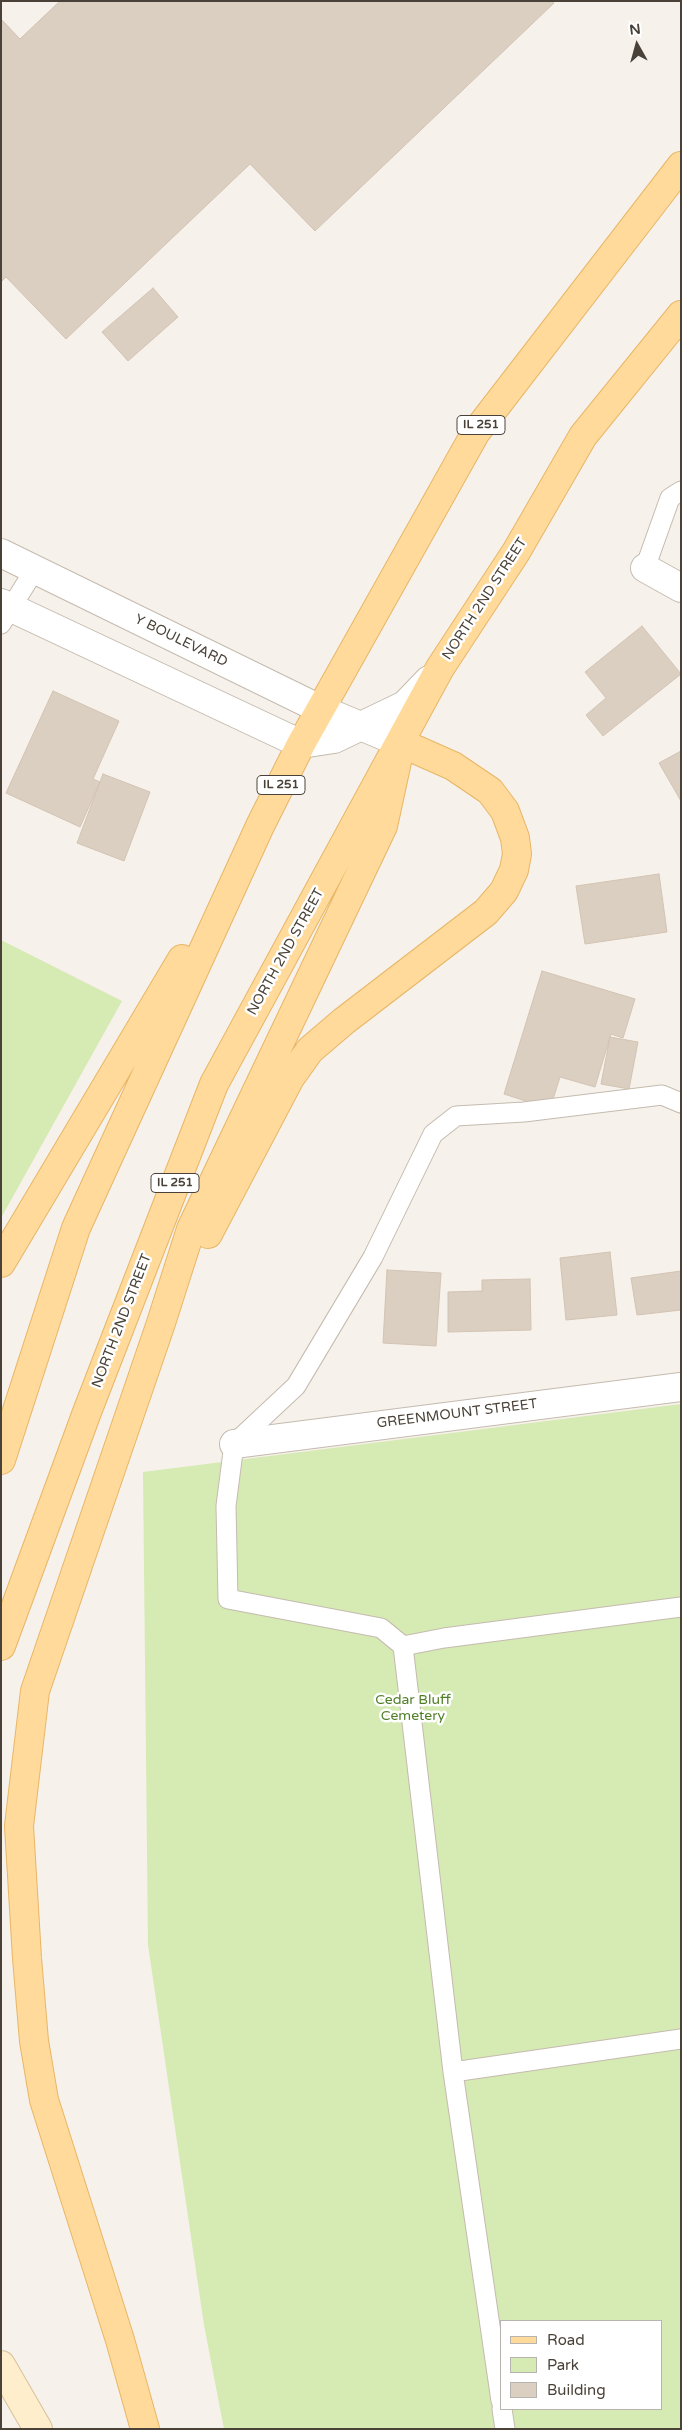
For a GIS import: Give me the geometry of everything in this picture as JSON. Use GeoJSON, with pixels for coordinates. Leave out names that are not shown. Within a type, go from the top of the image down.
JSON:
{"type":"FeatureCollection","features":[{"type":"Feature","properties":{"kind":"main road","name":"IL 251"},"geometry":{"type":"LineString","coordinates":[[1,1460],[76,1228],[260,826],[301,744],[476,432],[681,166]]}},
{"type":"Feature","properties":{"kind":"main road","name":"NORTH 2ND STREET"},"geometry":{"type":"LineString","coordinates":[[1,1646],[88,1412],[214,1084],[401,743],[440,668],[516,552],[583,436],[681,315]]}},
{"type":"Feature","properties":{"kind":"main road"},"geometry":{"type":"LineString","coordinates":[[145,2429],[120,2340],[44,2100],[34,2040],[26,1958],[19,1826],[35,1691],[161,1323],[191,1229],[383,826],[401,743],[453,766],[490,791],[505,811],[515,838],[517,854],[514,870],[504,891],[486,912],[344,1021],[310,1050],[290,1078],[161,1323]]}},
{"type":"Feature","properties":{"kind":"main road"},"geometry":{"type":"LineString","coordinates":[[1,1263],[260,826]]}},
{"type":"Feature","properties":{"kind":"main road"},"geometry":{"type":"LineString","coordinates":[[1,2365],[38,2429]]}},
{"type":"Feature","properties":{"kind":"street","name":"Y BOULEVARD"},"geometry":{"type":"LineString","coordinates":[[1,553],[320,709],[401,743]]}},
{"type":"Feature","properties":{"kind":"street"},"geometry":{"type":"LineString","coordinates":[[644,568],[681,588]]}},
{"type":"Feature","properties":{"kind":"street"},"geometry":{"type":"LineString","coordinates":[[4,611],[301,744],[334,739],[405,705],[440,668]]}},
{"type":"Feature","properties":{"kind":"street","name":"GREENMOUNT STREET"},"geometry":{"type":"LineString","coordinates":[[234,1444],[681,1387]]}},
{"type":"Feature","properties":{"kind":"lane"},"geometry":{"type":"LineString","coordinates":[[644,568],[670,498],[681,491]]}},
{"type":"Feature","properties":{"kind":"lane"},"geometry":{"type":"LineString","coordinates":[[4,611],[35,570]]}},
{"type":"Feature","properties":{"kind":"lane"},"geometry":{"type":"LineString","coordinates":[[500,2394],[454,2072],[403,1646],[381,1628],[228,1599],[226,1506],[234,1444],[296,1386],[373,1258],[433,1134],[456,1116],[524,1112],[662,1095],[681,1103]]}},
{"type":"Feature","properties":{"kind":"lane"},"geometry":{"type":"LineString","coordinates":[[403,1646],[444,1638],[681,1607]]}},
{"type":"Feature","properties":{"kind":"lane"},"geometry":{"type":"LineString","coordinates":[[454,2072],[681,2039]]}},
{"type":"Feature","properties":{"kind":"lane"},"geometry":{"type":"LineString","coordinates":[[502,2410],[505,2429]]}},
{"type":"Feature","properties":{"kind":"green space"},"geometry":{"type":"Polygon","coordinates":[[[1,940],[122,1001],[1,1218],[1,940]]]}},
{"type":"Feature","properties":{"kind":"green space","name":"Cedar Bluff Cemetery"},"geometry":{"type":"Polygon","coordinates":[[[681,1404],[681,2429],[224,2429],[204,2325],[148,1945],[143,1472],[681,1404]]]}},
{"type":"Feature","properties":{"kind":"building"},"geometry":{"type":"Polygon","coordinates":[[[60,1],[552,1],[554,3],[315,231],[250,164],[66,339],[6,277],[1,282],[1,19],[20,39],[60,1]]]}},
{"type":"Feature","properties":{"kind":"building"},"geometry":{"type":"Polygon","coordinates":[[[153,288],[178,317],[128,361],[102,332],[153,288]]]}},
{"type":"Feature","properties":{"kind":"building"},"geometry":{"type":"Polygon","coordinates":[[[642,626],[681,674],[603,736],[586,715],[606,698],[585,672],[642,626]]]}},
{"type":"Feature","properties":{"kind":"building"},"geometry":{"type":"Polygon","coordinates":[[[53,691],[119,721],[93,779],[100,782],[80,827],[6,793],[53,691]]]}},
{"type":"Feature","properties":{"kind":"building"},"geometry":{"type":"Polygon","coordinates":[[[681,751],[681,801],[659,763],[681,751]]]}},
{"type":"Feature","properties":{"kind":"building"},"geometry":{"type":"Polygon","coordinates":[[[103,774],[150,792],[124,861],[77,843],[103,774]]]}},
{"type":"Feature","properties":{"kind":"building"},"geometry":{"type":"Polygon","coordinates":[[[659,874],[667,932],[585,944],[576,886],[659,874]]]}},
{"type":"Feature","properties":{"kind":"building"},"geometry":{"type":"Polygon","coordinates":[[[542,971],[635,999],[623,1038],[611,1034],[595,1087],[560,1077],[550,1109],[504,1094],[542,971]]]}},
{"type":"Feature","properties":{"kind":"building"},"geometry":{"type":"Polygon","coordinates":[[[610,1037],[638,1042],[629,1089],[601,1084],[610,1037]]]}},
{"type":"Feature","properties":{"kind":"building"},"geometry":{"type":"Polygon","coordinates":[[[610,1252],[617,1315],[566,1320],[560,1258],[610,1252]]]}},
{"type":"Feature","properties":{"kind":"building"},"geometry":{"type":"Polygon","coordinates":[[[387,1270],[441,1273],[436,1346],[383,1343],[387,1270]]]}},
{"type":"Feature","properties":{"kind":"building"},"geometry":{"type":"Polygon","coordinates":[[[681,1271],[681,1310],[637,1315],[631,1278],[681,1271]]]}},
{"type":"Feature","properties":{"kind":"building"},"geometry":{"type":"Polygon","coordinates":[[[530,1279],[531,1330],[448,1332],[448,1292],[482,1291],[482,1280],[530,1279]]]}}]}
